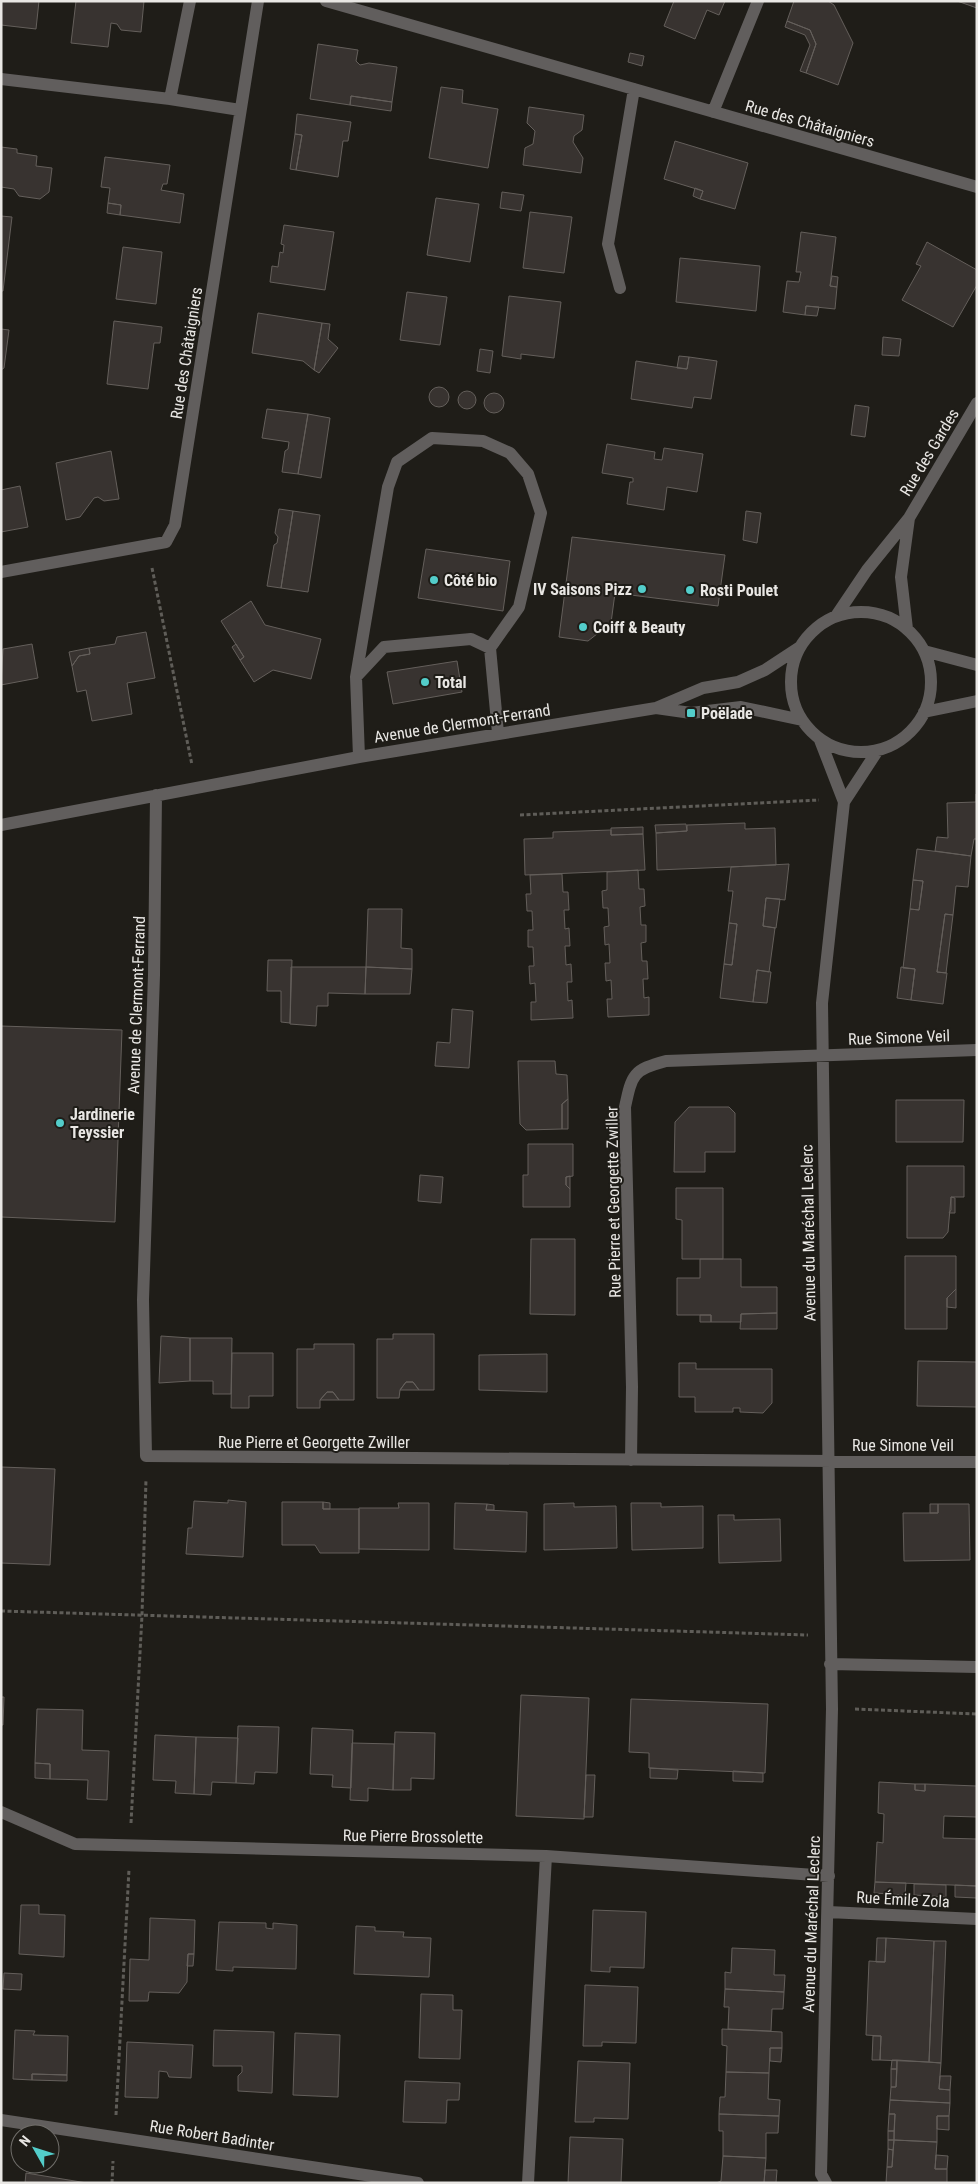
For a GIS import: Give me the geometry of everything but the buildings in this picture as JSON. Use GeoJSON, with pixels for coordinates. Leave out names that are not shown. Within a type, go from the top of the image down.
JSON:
{"type":"FeatureCollection","features":[{"type":"Feature","properties":{"kind":"street"},"geometry":{"type":"LineString","coordinates":[[170,99],[190,1]]}},
{"type":"Feature","properties":{"kind":"street","name":"Rue des Châtaigniers"},"geometry":{"type":"LineString","coordinates":[[1,572],[166,542],[175,525],[258,1]]}},
{"type":"Feature","properties":{"kind":"street","name":"Rue des Châtaigniers"},"geometry":{"type":"LineString","coordinates":[[326,1],[977,187]]}},
{"type":"Feature","properties":{"kind":"street"},"geometry":{"type":"LineString","coordinates":[[713,112],[758,1]]}},
{"type":"Feature","properties":{"kind":"street"},"geometry":{"type":"LineString","coordinates":[[1,79],[170,99],[240,110]]}},
{"type":"Feature","properties":{"kind":"street"},"geometry":{"type":"LineString","coordinates":[[620,288],[608,244],[634,89]]}},
{"type":"Feature","properties":{"kind":"street","name":"Rue des Gardes"},"geometry":{"type":"LineString","coordinates":[[836,616],[867,570],[909,518],[977,403]]}},
{"type":"Feature","properties":{"kind":"street"},"geometry":{"type":"LineString","coordinates":[[359,757],[356,677],[388,486],[398,462],[432,438],[483,441],[510,453],[528,474],[541,514],[519,607],[490,648],[498,733]]}},
{"type":"Feature","properties":{"kind":"street","name":"Rue des Gardes"},"geometry":{"type":"LineString","coordinates":[[907,629],[901,577],[909,518]]}},
{"type":"Feature","properties":{"kind":"street"},"geometry":{"type":"LineString","coordinates":[[860,612],[885,616],[907,629],[924,651],[930,671],[930,692],[924,712],[908,733],[897,742],[878,750],[858,752],[838,748],[820,740],[802,720],[792,696],[792,671],[800,647],[815,629],[836,616],[860,612]]}},
{"type":"Feature","properties":{"kind":"street"},"geometry":{"type":"LineString","coordinates":[[356,677],[384,647],[471,639],[490,648]]}},
{"type":"Feature","properties":{"kind":"street","name":"Avenue de Clermont-Ferrand"},"geometry":{"type":"LineString","coordinates":[[1,825],[359,757],[656,708],[703,688],[738,682],[765,670],[800,647]]}},
{"type":"Feature","properties":{"kind":"street"},"geometry":{"type":"LineString","coordinates":[[924,651],[977,665]]}},
{"type":"Feature","properties":{"kind":"street"},"geometry":{"type":"LineString","coordinates":[[924,712],[977,701]]}},
{"type":"Feature","properties":{"kind":"street","name":"Avenue de Clermont-Ferrand"},"geometry":{"type":"LineString","coordinates":[[656,708],[691,713],[741,707],[802,720]]}},
{"type":"Feature","properties":{"kind":"street","name":"Avenue du Maréchal Leclerc"},"geometry":{"type":"LineString","coordinates":[[820,740],[844,802]]}},
{"type":"Feature","properties":{"kind":"street","name":"Avenue du Maréchal Leclerc"},"geometry":{"type":"LineString","coordinates":[[826,2183],[821,2174],[832,1708],[821,1055],[822,1002],[844,802],[878,750]]}},
{"type":"Feature","properties":{"kind":"street","name":"Avenue de Clermont-Ferrand"},"geometry":{"type":"LineString","coordinates":[[146,1456],[143,1300],[154,976],[156,795]]}},
{"type":"Feature","properties":{"kind":"street","name":"Rue Simone Veil"},"geometry":{"type":"LineString","coordinates":[[821,1055],[977,1050]]}},
{"type":"Feature","properties":{"kind":"street","name":"Rue Pierre et Georgette Zwiller"},"geometry":{"type":"LineString","coordinates":[[631,1460],[632,1388],[626,1107],[630,1084],[642,1068],[666,1062],[821,1055]]}},
{"type":"Feature","properties":{"kind":"street","name":"Rue Pierre et Georgette Zwiller"},"geometry":{"type":"LineString","coordinates":[[146,1456],[829,1460]]}},
{"type":"Feature","properties":{"kind":"street","name":"Rue Simone Veil"},"geometry":{"type":"LineString","coordinates":[[829,1460],[977,1462]]}},
{"type":"Feature","properties":{"kind":"street"},"geometry":{"type":"LineString","coordinates":[[830,1664],[977,1667]]}},
{"type":"Feature","properties":{"kind":"street","name":"Rue Pierre Brossolette"},"geometry":{"type":"LineString","coordinates":[[1,1812],[75,1844],[546,1856],[829,1876]]}},
{"type":"Feature","properties":{"kind":"street"},"geometry":{"type":"LineString","coordinates":[[528,2183],[546,1856]]}},
{"type":"Feature","properties":{"kind":"street","name":"Rue Émile Zola"},"geometry":{"type":"LineString","coordinates":[[828,1912],[977,1919]]}},
{"type":"Feature","properties":{"kind":"street","name":"Rue Robert Badinter"},"geometry":{"type":"LineString","coordinates":[[1,2120],[418,2183]]}},
{"type":"Feature","properties":{"kind":"path"},"geometry":{"type":"LineString","coordinates":[[147,546],[197,788]]}},
{"type":"Feature","properties":{"kind":"path"},"geometry":{"type":"LineString","coordinates":[[520,815],[822,800]]}},
{"type":"Feature","properties":{"kind":"path"},"geometry":{"type":"LineString","coordinates":[[1,1611],[551,1629],[831,1635]]}},
{"type":"Feature","properties":{"kind":"path"},"geometry":{"type":"LineString","coordinates":[[832,1708],[977,1714]]}},
{"type":"Feature","properties":{"kind":"place","name":"Côté bio"},"geometry":{"type":"Point","coordinates":[434,580]}},
{"type":"Feature","properties":{"kind":"place","name":"IV Saisons Pizz"},"geometry":{"type":"Point","coordinates":[642,589]}},
{"type":"Feature","properties":{"kind":"place","name":"Rosti Poulet"},"geometry":{"type":"Point","coordinates":[690,590]}},
{"type":"Feature","properties":{"kind":"place","name":"Coiff & Beauty"},"geometry":{"type":"Point","coordinates":[583,627]}},
{"type":"Feature","properties":{"kind":"place","name":"Total"},"geometry":{"type":"Point","coordinates":[425,682]}},
{"type":"Feature","properties":{"kind":"place","name":"Poëlade"},"geometry":{"type":"Point","coordinates":[691,713]}},
{"type":"Feature","properties":{"kind":"place","name":"Jardinerie Teyssier"},"geometry":{"type":"Point","coordinates":[60,1123]}}]}
